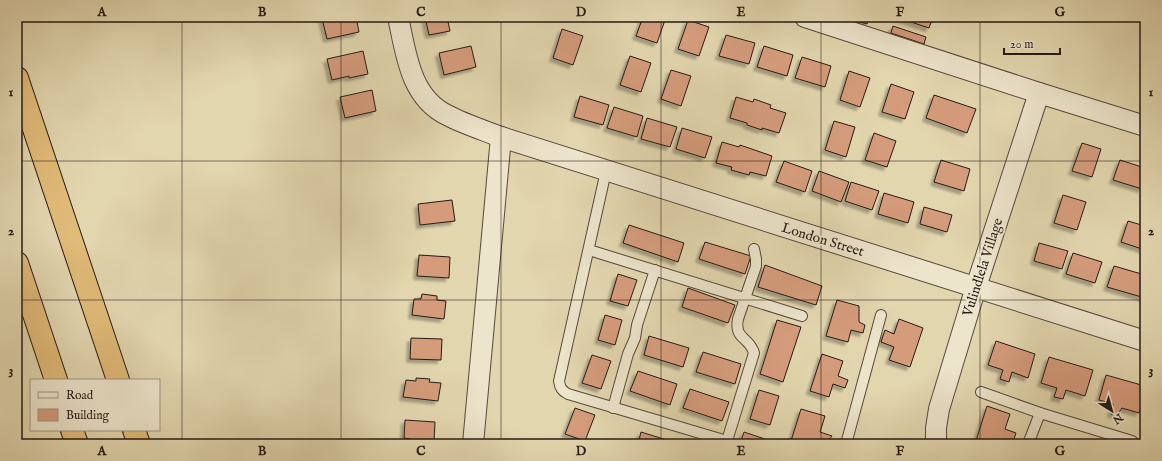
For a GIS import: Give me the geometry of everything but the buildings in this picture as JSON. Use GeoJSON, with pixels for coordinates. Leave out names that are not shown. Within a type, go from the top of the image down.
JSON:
{"type":"FeatureCollection","features":[{"type":"Feature","properties":{"kind":"highway"},"geometry":{"type":"LineString","coordinates":[[17,78],[118,379]]}},
{"type":"Feature","properties":{"kind":"highway"},"geometry":{"type":"LineString","coordinates":[[17,263],[56,379]]}},
{"type":"Feature","properties":{"kind":"highway"},"geometry":{"type":"LineString","coordinates":[[72,431],[77,444]]}},
{"type":"Feature","properties":{"kind":"highway"},"geometry":{"type":"LineString","coordinates":[[134,431],[139,444]]}},
{"type":"Feature","properties":{"kind":"street","name":"London Street"},"geometry":{"type":"LineString","coordinates":[[398,17],[410,71],[424,96],[446,115],[500,138],[1145,341]]}},
{"type":"Feature","properties":{"kind":"street"},"geometry":{"type":"LineString","coordinates":[[805,17],[1145,126]]}},
{"type":"Feature","properties":{"kind":"street","name":"Vulindlela Village"},"geometry":{"type":"LineString","coordinates":[[936,444],[938,409],[1039,93]]}},
{"type":"Feature","properties":{"kind":"street"},"geometry":{"type":"LineString","coordinates":[[474,444],[500,138]]}},
{"type":"Feature","properties":{"kind":"lane"},"geometry":{"type":"LineString","coordinates":[[606,171],[559,381],[562,390],[568,394],[727,442],[754,353],[753,348],[737,331],[738,319],[756,266],[754,249]]}},
{"type":"Feature","properties":{"kind":"lane"},"geometry":{"type":"LineString","coordinates":[[589,250],[802,316]]}},
{"type":"Feature","properties":{"kind":"lane"},"geometry":{"type":"LineString","coordinates":[[613,408],[628,354],[635,338],[637,325],[655,270]]}},
{"type":"Feature","properties":{"kind":"lane"},"geometry":{"type":"LineString","coordinates":[[846,444],[881,315]]}},
{"type":"Feature","properties":{"kind":"lane"},"geometry":{"type":"LineString","coordinates":[[981,392],[1040,413],[1132,441],[1135,444]]}},
{"type":"Feature","properties":{"kind":"lane"},"geometry":{"type":"LineString","coordinates":[[1028,444],[1040,413]]}}]}
